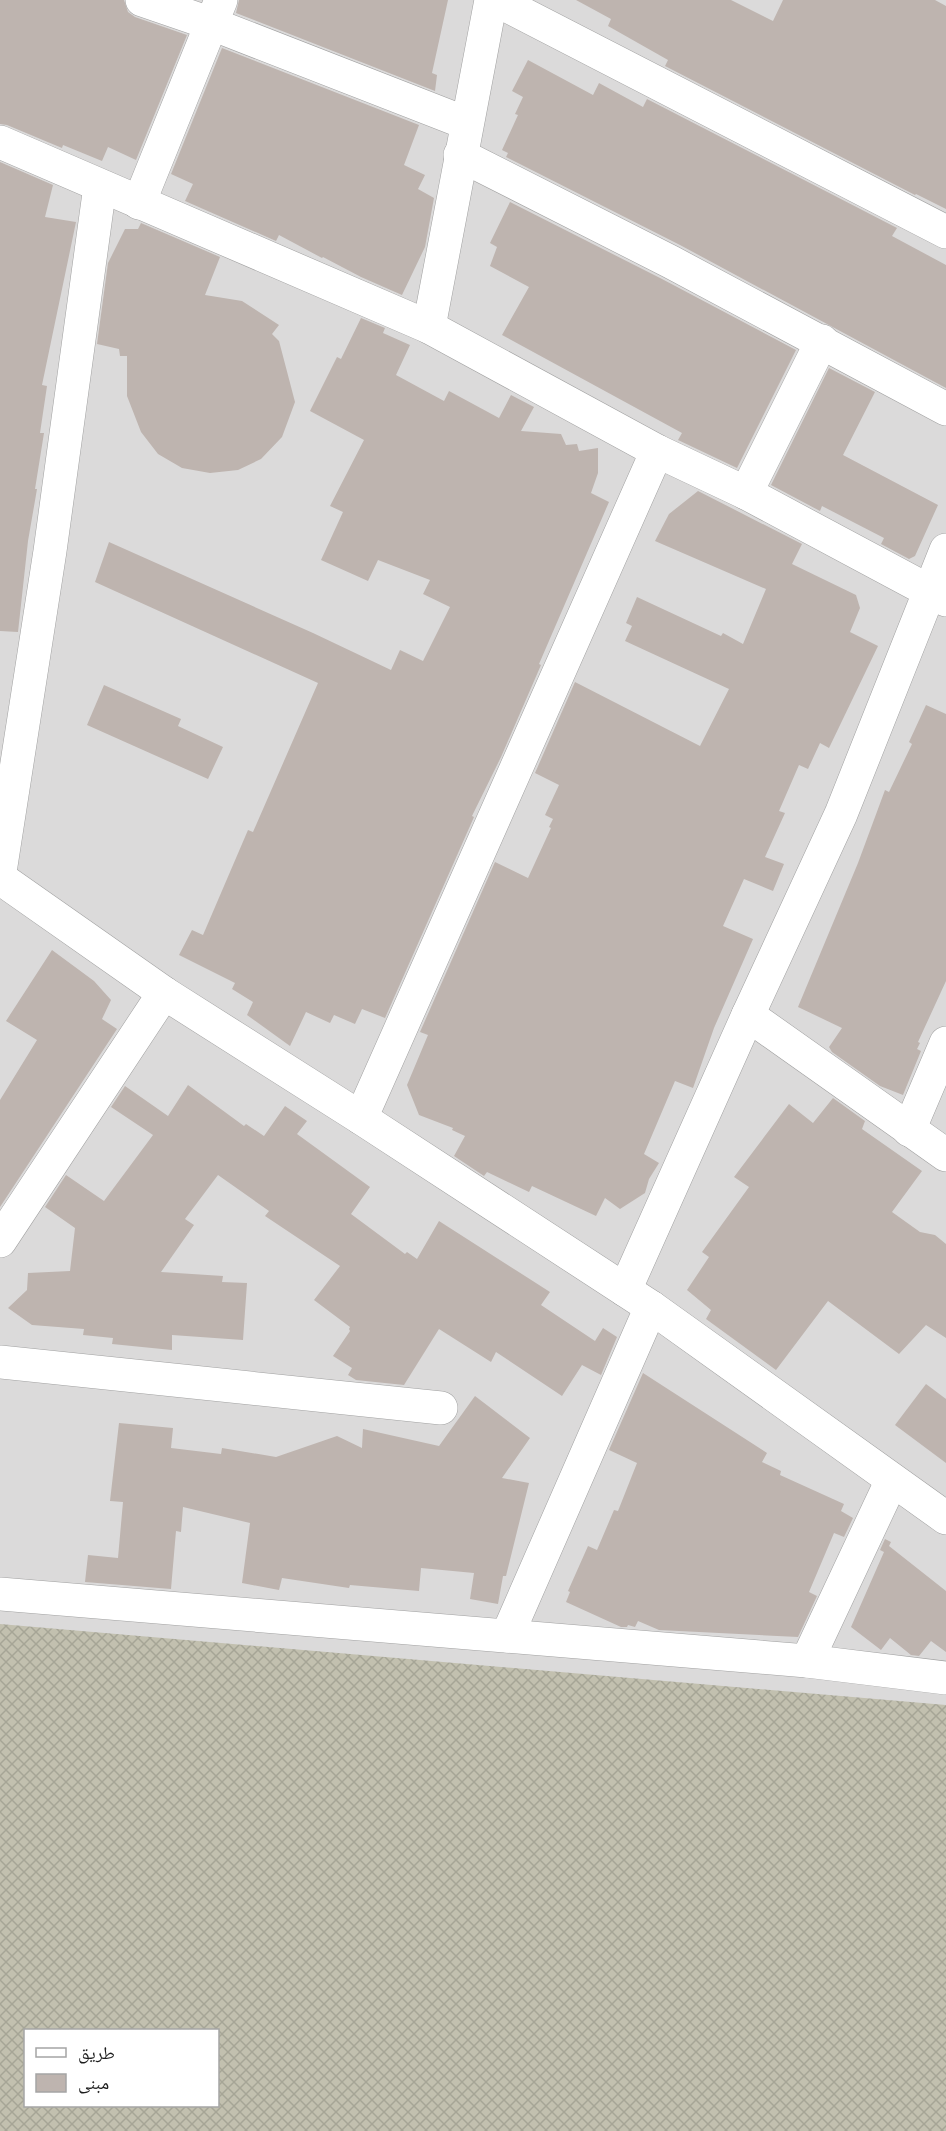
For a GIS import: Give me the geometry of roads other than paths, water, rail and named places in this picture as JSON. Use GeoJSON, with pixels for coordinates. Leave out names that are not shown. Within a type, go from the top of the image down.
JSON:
{"type":"FeatureCollection","features":[{"type":"Feature","properties":{"kind":"street"},"geometry":{"type":"LineString","coordinates":[[142,0],[216,12],[466,123]]}},
{"type":"Feature","properties":{"kind":"street"},"geometry":{"type":"LineString","coordinates":[[429,327],[490,0]]}},
{"type":"Feature","properties":{"kind":"street"},"geometry":{"type":"LineString","coordinates":[[495,0],[946,232]]}},
{"type":"Feature","properties":{"kind":"street"},"geometry":{"type":"LineString","coordinates":[[139,203],[216,12]]}},
{"type":"Feature","properties":{"kind":"street"},"geometry":{"type":"LineString","coordinates":[[0,142],[429,327],[657,451],[746,493],[937,596]]}},
{"type":"Feature","properties":{"kind":"street"},"geometry":{"type":"LineString","coordinates":[[460,155],[822,341],[946,409]]}},
{"type":"Feature","properties":{"kind":"street"},"geometry":{"type":"LineString","coordinates":[[0,872],[50,552],[100,186]]}},
{"type":"Feature","properties":{"kind":"street"},"geometry":{"type":"LineString","coordinates":[[746,493],[822,341]]}},
{"type":"Feature","properties":{"kind":"street"},"geometry":{"type":"LineString","coordinates":[[361,1118],[657,451]]}},
{"type":"Feature","properties":{"kind":"street"},"geometry":{"type":"LineString","coordinates":[[507,1636],[747,1015],[841,814],[937,596],[946,550]]}},
{"type":"Feature","properties":{"kind":"street"},"geometry":{"type":"LineString","coordinates":[[0,878],[164,993],[361,1118],[638,1299],[946,1518]]}},
{"type":"Feature","properties":{"kind":"street"},"geometry":{"type":"LineString","coordinates":[[0,1241],[164,993]]}},
{"type":"Feature","properties":{"kind":"street"},"geometry":{"type":"LineString","coordinates":[[747,1015],[946,1155]]}},
{"type":"Feature","properties":{"kind":"street"},"geometry":{"type":"LineString","coordinates":[[909,1130],[946,1043]]}},
{"type":"Feature","properties":{"kind":"street"},"geometry":{"type":"LineString","coordinates":[[0,1362],[441,1408]]}},
{"type":"Feature","properties":{"kind":"street"},"geometry":{"type":"LineString","coordinates":[[807,1661],[892,1480]]}},
{"type":"Feature","properties":{"kind":"street"},"geometry":{"type":"LineString","coordinates":[[0,1594],[807,1661],[946,1678]]}}]}
